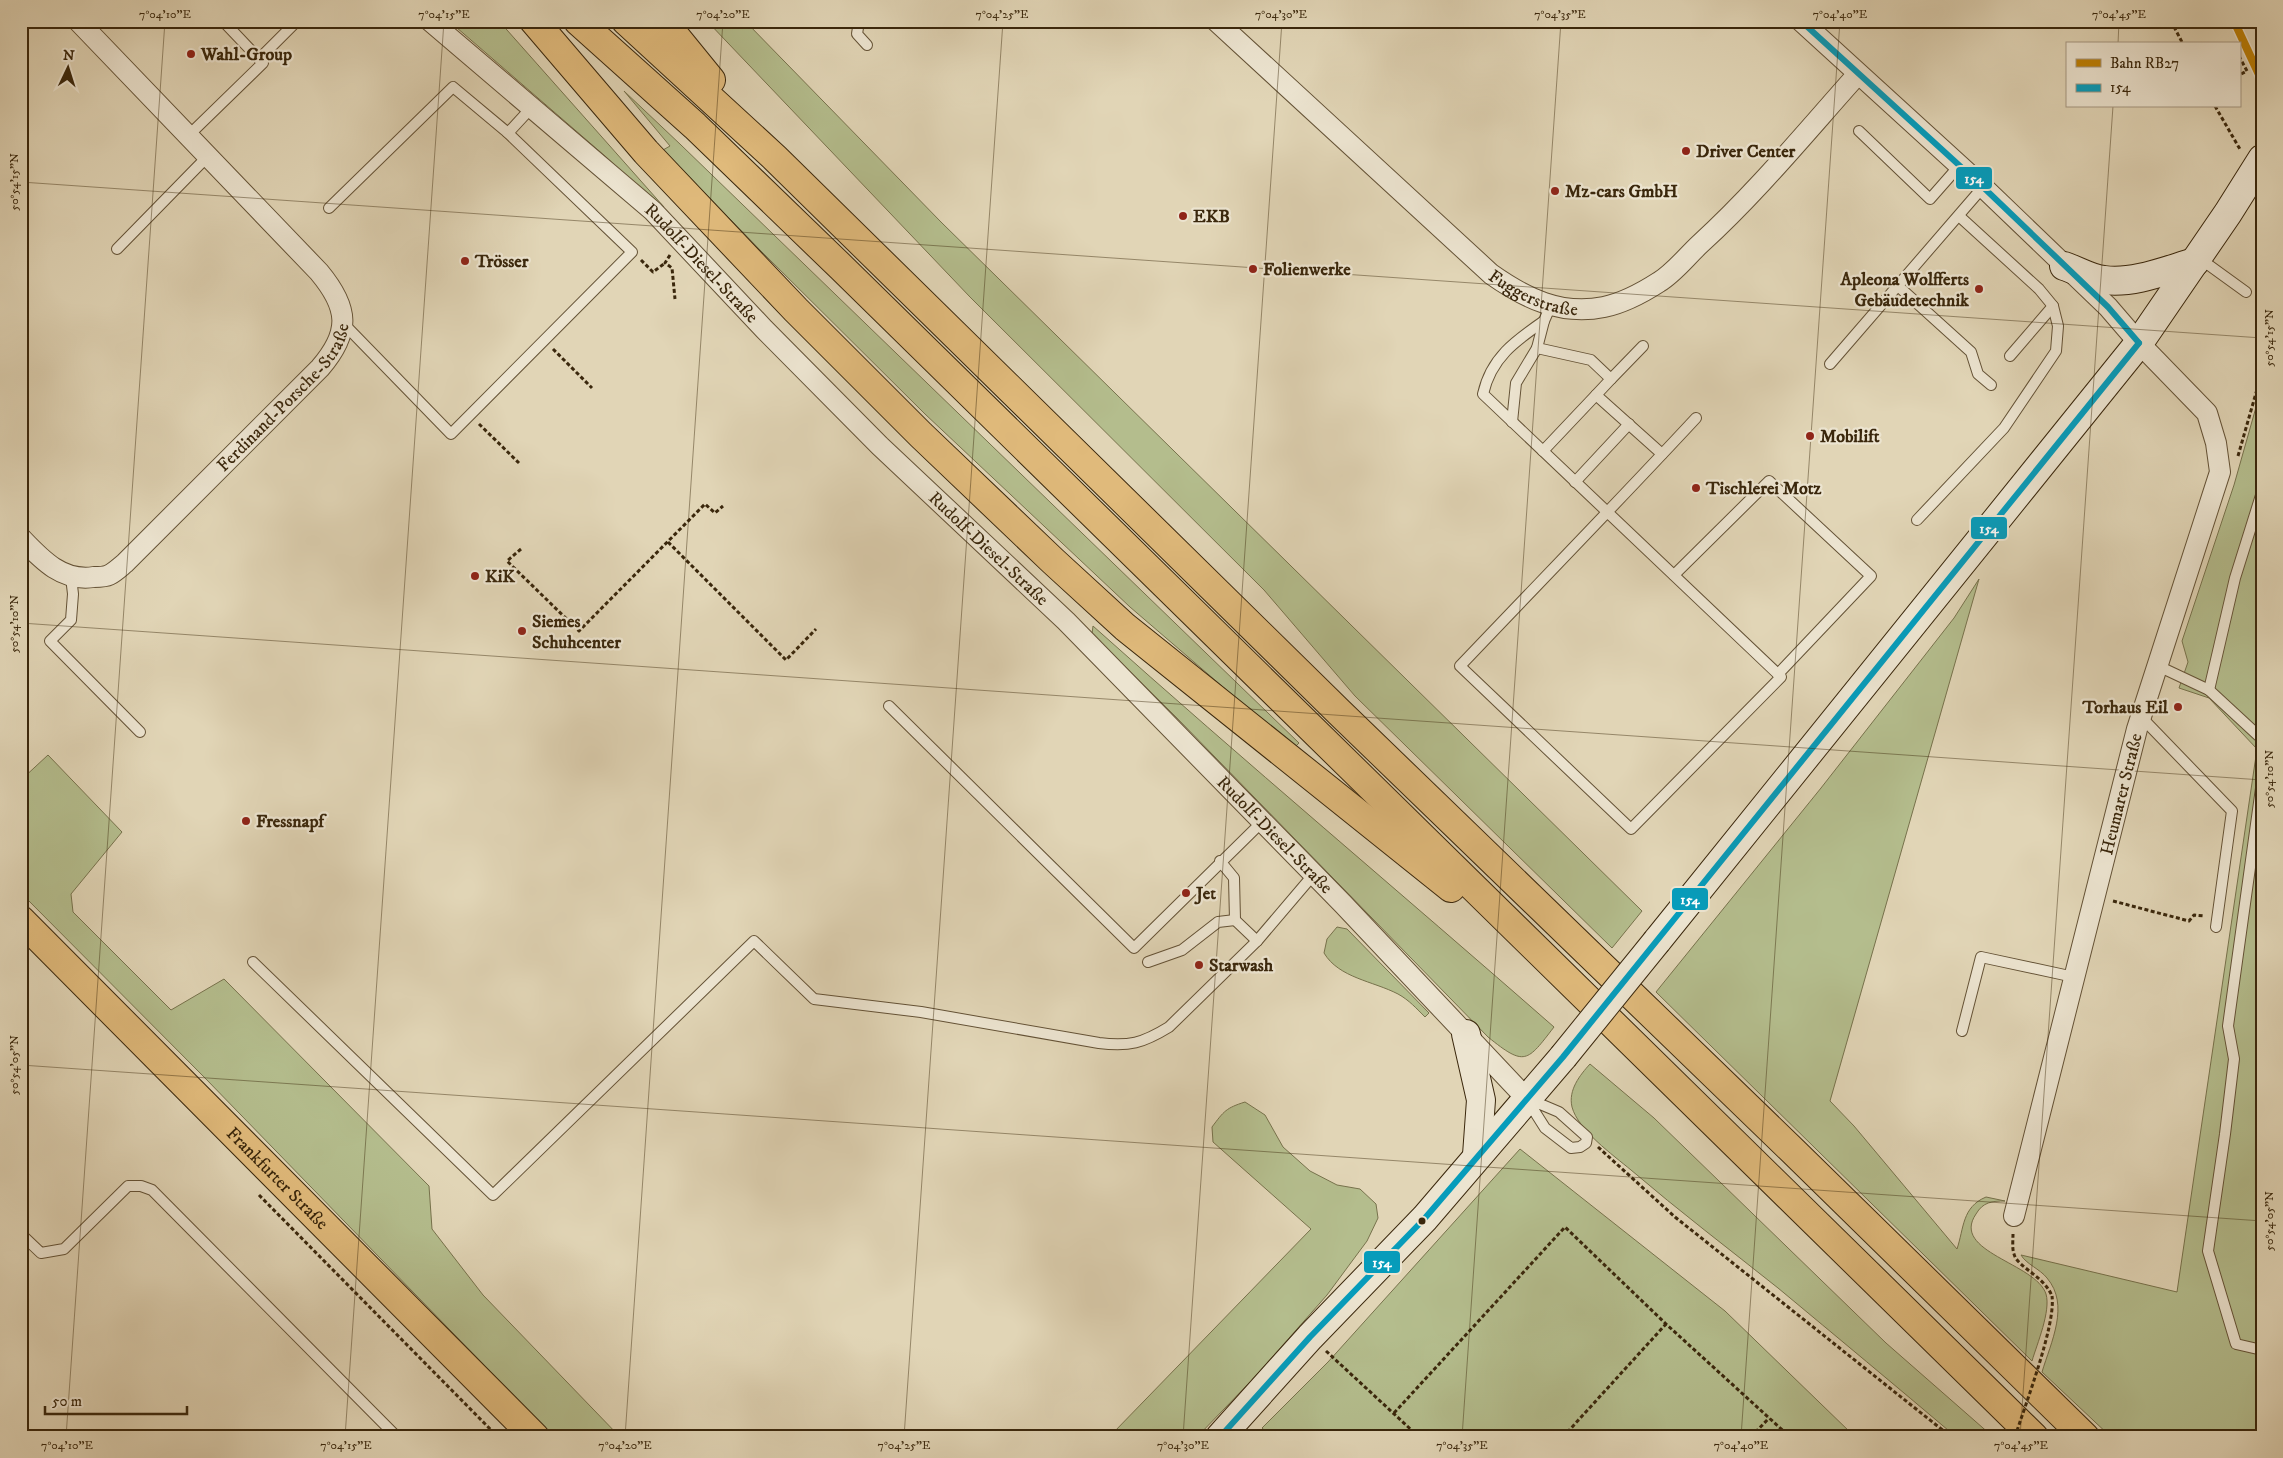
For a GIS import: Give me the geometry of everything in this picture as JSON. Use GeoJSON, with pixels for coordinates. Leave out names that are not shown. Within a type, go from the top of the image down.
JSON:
{"type":"FeatureCollection","features":[{"type":"Feature","properties":{"kind":"main road"},"geometry":{"type":"LineString","coordinates":[[534,21],[646,152],[796,310],[921,435],[1125,627],[1568,980]]}},
{"type":"Feature","properties":{"kind":"main road"},"geometry":{"type":"LineString","coordinates":[[578,21],[695,126],[842,268],[2034,1437]]}},
{"type":"Feature","properties":{"kind":"main road"},"geometry":{"type":"LineString","coordinates":[[626,21],[774,157],[1338,712],[1793,1151],[2085,1437]]}},
{"type":"Feature","properties":{"kind":"main road"},"geometry":{"type":"LineString","coordinates":[[663,21],[774,157]]}},
{"type":"Feature","properties":{"kind":"main road"},"geometry":{"type":"LineString","coordinates":[[1220,1437],[1310,1337],[1425,1218],[1477,1155],[1563,1057],[2139,343],[2197,260],[2259,165]]}},
{"type":"Feature","properties":{"kind":"main road"},"geometry":{"type":"LineString","coordinates":[[2064,266],[2102,280],[2115,281],[2130,280],[2197,260]]}},
{"type":"Feature","properties":{"kind":"main road","name":"Frankfurter Straße"},"geometry":{"type":"LineString","coordinates":[[21,920],[535,1437]]}},
{"type":"Feature","properties":{"kind":"main road"},"geometry":{"type":"LineString","coordinates":[[1466,1034],[1481,1100],[1477,1155]]}},
{"type":"Feature","properties":{"kind":"street","name":"Ferdinand-Porsche-Straße"},"geometry":{"type":"LineString","coordinates":[[21,538],[41,559],[56,570],[71,577],[88,578],[109,575],[125,563],[320,368],[332,354],[341,335],[342,312],[334,290],[319,272],[78,21]]}},
{"type":"Feature","properties":{"kind":"street","name":"Rudolf-Diesel-Straße"},"geometry":{"type":"LineString","coordinates":[[430,21],[653,211],[764,329],[880,446],[1066,621],[1263,821],[1526,1098]]}},
{"type":"Feature","properties":{"kind":"street","name":"Fuggerstraße"},"geometry":{"type":"LineString","coordinates":[[1216,21],[1472,257],[1510,287],[1532,299],[1548,314],[1572,309],[1603,307],[1634,297],[1660,282],[1729,217],[1857,74]]}},
{"type":"Feature","properties":{"kind":"street","name":"Heumarer Straße"},"geometry":{"type":"LineString","coordinates":[[1801,21],[1983,187],[2108,308],[2207,413],[2216,442],[2220,472],[2140,720],[2014,1216]]}},
{"type":"Feature","properties":{"kind":"lane"},"geometry":{"type":"LineString","coordinates":[[188,136],[264,64],[222,21]]}},
{"type":"Feature","properties":{"kind":"lane"},"geometry":{"type":"LineString","coordinates":[[259,59],[286,25],[297,21]]}},
{"type":"Feature","properties":{"kind":"lane"},"geometry":{"type":"LineString","coordinates":[[858,21],[857,34],[867,45]]}},
{"type":"Feature","properties":{"kind":"lane"},"geometry":{"type":"LineString","coordinates":[[328,208],[453,87],[508,133],[632,252],[451,434],[342,322]]}},
{"type":"Feature","properties":{"kind":"lane"},"geometry":{"type":"LineString","coordinates":[[508,133],[532,107]]}},
{"type":"Feature","properties":{"kind":"lane"},"geometry":{"type":"LineString","coordinates":[[1859,131],[1930,199],[1959,166]]}},
{"type":"Feature","properties":{"kind":"lane"},"geometry":{"type":"LineString","coordinates":[[116,249],[208,156]]}},
{"type":"Feature","properties":{"kind":"lane"},"geometry":{"type":"LineString","coordinates":[[1830,364],[1983,187]]}},
{"type":"Feature","properties":{"kind":"lane"},"geometry":{"type":"LineString","coordinates":[[1917,520],[2004,428],[2056,351],[2058,326],[2053,306],[2039,289],[1959,216]]}},
{"type":"Feature","properties":{"kind":"lane"},"geometry":{"type":"LineString","coordinates":[[2197,260],[2246,292]]}},
{"type":"Feature","properties":{"kind":"lane"},"geometry":{"type":"LineString","coordinates":[[1898,286],[1971,352],[1978,374],[1991,386]]}},
{"type":"Feature","properties":{"kind":"lane"},"geometry":{"type":"LineString","coordinates":[[2010,356],[2053,306]]}},
{"type":"Feature","properties":{"kind":"lane"},"geometry":{"type":"LineString","coordinates":[[1512,422],[1516,383],[1537,348],[1548,314]]}},
{"type":"Feature","properties":{"kind":"lane"},"geometry":{"type":"LineString","coordinates":[[1548,314],[1515,341],[1487,377],[1483,394],[1542,451],[1607,512],[1674,575],[1781,677],[1631,829],[1460,666],[1607,512],[1696,418]]}},
{"type":"Feature","properties":{"kind":"lane"},"geometry":{"type":"LineString","coordinates":[[1542,451],[1643,346]]}},
{"type":"Feature","properties":{"kind":"lane"},"geometry":{"type":"LineString","coordinates":[[1537,348],[1591,360],[1611,379]]}},
{"type":"Feature","properties":{"kind":"lane"},"geometry":{"type":"LineString","coordinates":[[1596,395],[1662,454]]}},
{"type":"Feature","properties":{"kind":"lane"},"geometry":{"type":"LineString","coordinates":[[1575,482],[1629,424]]}},
{"type":"Feature","properties":{"kind":"lane"},"geometry":{"type":"LineString","coordinates":[[1674,575],[1768,480],[1871,576],[1778,674]]}},
{"type":"Feature","properties":{"kind":"lane"},"geometry":{"type":"LineString","coordinates":[[2210,690],[2235,578],[2262,492]]}},
{"type":"Feature","properties":{"kind":"lane"},"geometry":{"type":"LineString","coordinates":[[71,577],[73,594],[72,620],[50,641],[140,732]]}},
{"type":"Feature","properties":{"kind":"lane"},"geometry":{"type":"LineString","coordinates":[[2158,666],[2210,690],[2262,739]]}},
{"type":"Feature","properties":{"kind":"lane"},"geometry":{"type":"LineString","coordinates":[[889,706],[1134,948],[1220,861],[1263,821]]}},
{"type":"Feature","properties":{"kind":"lane"},"geometry":{"type":"LineString","coordinates":[[2140,720],[2146,722],[2232,811],[2217,923]]}},
{"type":"Feature","properties":{"kind":"lane"},"geometry":{"type":"LineString","coordinates":[[2262,781],[2228,1026],[2234,1059],[2226,1134],[2208,1251],[2236,1344],[2262,1350]]}},
{"type":"Feature","properties":{"kind":"lane"},"geometry":{"type":"LineString","coordinates":[[1220,861],[1234,878],[1235,920],[1257,940]]}},
{"type":"Feature","properties":{"kind":"lane"},"geometry":{"type":"LineString","coordinates":[[253,962],[493,1195],[754,941],[814,1000],[922,1012],[1118,1045],[1137,1043],[1152,1038],[1169,1027],[1257,940],[1314,874]]}},
{"type":"Feature","properties":{"kind":"lane"},"geometry":{"type":"LineString","coordinates":[[1148,962],[1182,950],[1218,922],[1235,920]]}},
{"type":"Feature","properties":{"kind":"lane"},"geometry":{"type":"LineString","coordinates":[[1962,1031],[1981,956],[2074,977]]}},
{"type":"Feature","properties":{"kind":"lane"},"geometry":{"type":"LineString","coordinates":[[1526,1098],[1559,1112],[1587,1137],[1586,1143],[1580,1147],[1571,1148],[1545,1128],[1526,1098]]}},
{"type":"Feature","properties":{"kind":"lane"},"geometry":{"type":"LineString","coordinates":[[21,1234],[42,1252],[64,1249],[128,1186],[141,1186],[152,1190],[397,1437]]}},
{"type":"Feature","properties":{"kind":"path"},"geometry":{"type":"LineString","coordinates":[[21,26],[27,21]]}},
{"type":"Feature","properties":{"kind":"path"},"geometry":{"type":"LineString","coordinates":[[2171,21],[2182,42]]}},
{"type":"Feature","properties":{"kind":"path"},"geometry":{"type":"LineString","coordinates":[[2240,58],[2246,71],[2240,74]]}},
{"type":"Feature","properties":{"kind":"path"},"geometry":{"type":"LineString","coordinates":[[2216,108],[2234,140],[2259,165]]}},
{"type":"Feature","properties":{"kind":"path"},"geometry":{"type":"LineString","coordinates":[[632,252],[653,272],[665,263],[673,250]]}},
{"type":"Feature","properties":{"kind":"path"},"geometry":{"type":"LineString","coordinates":[[665,263],[672,268],[674,299]]}},
{"type":"Feature","properties":{"kind":"path"},"geometry":{"type":"LineString","coordinates":[[543,340],[592,388]]}},
{"type":"Feature","properties":{"kind":"path"},"geometry":{"type":"LineString","coordinates":[[2220,472],[2238,456],[2262,372]]}},
{"type":"Feature","properties":{"kind":"path"},"geometry":{"type":"LineString","coordinates":[[469,415],[519,463]]}},
{"type":"Feature","properties":{"kind":"path"},"geometry":{"type":"LineString","coordinates":[[521,549],[507,561],[579,631],[705,504],[715,513],[722,506]]}},
{"type":"Feature","properties":{"kind":"path"},"geometry":{"type":"LineString","coordinates":[[668,542],[786,660],[816,629]]}},
{"type":"Feature","properties":{"kind":"path"},"geometry":{"type":"LineString","coordinates":[[2095,897],[2188,920],[2194,914],[2217,923]]}},
{"type":"Feature","properties":{"kind":"path"},"geometry":{"type":"LineString","coordinates":[[1587,1137],[1675,1217],[1945,1432],[1948,1437]]}},
{"type":"Feature","properties":{"kind":"path"},"geometry":{"type":"LineString","coordinates":[[2014,1216],[2014,1255],[2019,1262],[2043,1281],[2052,1296],[2053,1310],[2015,1437]]}},
{"type":"Feature","properties":{"kind":"path"},"geometry":{"type":"LineString","coordinates":[[1394,1413],[1565,1227],[1666,1324],[1790,1437]]}},
{"type":"Feature","properties":{"kind":"path"},"geometry":{"type":"LineString","coordinates":[[1563,1437],[1666,1324]]}},
{"type":"Feature","properties":{"kind":"path"},"geometry":{"type":"LineString","coordinates":[[1310,1337],[1419,1437]]}},
{"type":"Feature","properties":{"kind":"path"},"geometry":{"type":"LineString","coordinates":[[1752,1437],[1769,1418]]}},
{"type":"Feature","properties":{"kind":"green space"},"geometry":{"type":"Polygon","coordinates":[[[449,21],[499,21],[664,207],[653,201],[605,156],[449,21]]]}},
{"type":"Feature","properties":{"kind":"green space"},"geometry":{"type":"Polygon","coordinates":[[[707,21],[745,21],[941,222],[1642,911],[1612,948],[1355,696],[1264,590],[970,297],[707,21]]]}},
{"type":"Feature","properties":{"kind":"green space"},"geometry":{"type":"Polygon","coordinates":[[[624,91],[1299,743],[1294,748],[1130,607],[925,414],[761,251],[663,150],[670,146],[624,91]]]}},
{"type":"Feature","properties":{"kind":"green space"},"geometry":{"type":"Polygon","coordinates":[[[2262,386],[2262,1437],[2111,1437],[2042,1372],[2054,1336],[2058,1312],[2057,1300],[2054,1289],[2047,1278],[2021,1255],[2177,1292],[2257,749],[2209,698],[2179,688],[2188,662],[2182,641],[2234,485],[2262,386]]]}},
{"type":"Feature","properties":{"kind":"green space"},"geometry":{"type":"Polygon","coordinates":[[[1979,579],[1830,1101],[1854,1126],[1957,1249],[1965,1219],[1972,1206],[1986,1197],[2005,1201],[1992,1202],[1982,1207],[1976,1214],[1971,1227],[1975,1238],[1984,1248],[2027,1274],[2039,1283],[2046,1294],[2047,1309],[2032,1361],[1656,992],[1821,788],[1954,618],[1979,579]]]}},
{"type":"Feature","properties":{"kind":"green space"},"geometry":{"type":"Polygon","coordinates":[[[1093,626],[1554,1027],[1538,1048],[1525,1056],[1518,1056],[1500,1047],[1488,1037],[1176,717],[1092,634],[1093,626]]]}},
{"type":"Feature","properties":{"kind":"green space"},"geometry":{"type":"Polygon","coordinates":[[[48,755],[122,832],[71,894],[73,912],[171,1010],[224,979],[429,1186],[432,1229],[483,1295],[620,1437],[554,1437],[205,1078],[21,893],[21,780],[48,755]]]}},
{"type":"Feature","properties":{"kind":"green space"},"geometry":{"type":"Polygon","coordinates":[[[1337,927],[1347,929],[1429,1013],[1425,1017],[1398,994],[1347,974],[1330,961],[1324,953],[1327,939],[1337,927]]]}},
{"type":"Feature","properties":{"kind":"green space"},"geometry":{"type":"Polygon","coordinates":[[[1590,1064],[1654,1118],[1886,1343],[1991,1435],[1986,1437],[1955,1436],[1778,1288],[1597,1142],[1581,1124],[1571,1101],[1576,1083],[1590,1064]]]}},
{"type":"Feature","properties":{"kind":"green space"},"geometry":{"type":"Polygon","coordinates":[[[1245,1102],[1265,1115],[1283,1147],[1310,1171],[1337,1185],[1360,1189],[1376,1204],[1378,1218],[1367,1241],[1327,1295],[1252,1380],[1197,1437],[1116,1437],[1113,1433],[1311,1229],[1213,1142],[1212,1127],[1220,1117],[1229,1108],[1245,1102]]]}},
{"type":"Feature","properties":{"kind":"green space"},"geometry":{"type":"Polygon","coordinates":[[[1520,1149],[1725,1311],[1851,1433],[1848,1437],[1272,1437],[1262,1428],[1328,1362],[1520,1149]]]}},
{"type":"Feature","properties":{"kind":"rail line","name":"RB27"},"geometry":{"type":"LineString","coordinates":[[2234,21],[2262,81]]}},
{"type":"Feature","properties":{"kind":"transit line","name":"154"},"geometry":{"type":"LineString","coordinates":[[1801,21],[1983,187],[2108,307],[2139,343]]}},
{"type":"Feature","properties":{"kind":"transit line","name":"154"},"geometry":{"type":"LineString","coordinates":[[1220,1437],[1310,1337],[1425,1218],[1563,1057],[2139,343]]}},
{"type":"Feature","properties":{"kind":"place","name":"Wahl-Group"},"geometry":{"type":"Point","coordinates":[191,54]}},
{"type":"Feature","properties":{"kind":"place","name":"Driver Center"},"geometry":{"type":"Point","coordinates":[1686,151]}},
{"type":"Feature","properties":{"kind":"place","name":"Mz-cars GmbH"},"geometry":{"type":"Point","coordinates":[1555,191]}},
{"type":"Feature","properties":{"kind":"place","name":"EKB"},"geometry":{"type":"Point","coordinates":[1183,216]}},
{"type":"Feature","properties":{"kind":"place","name":"Trösser"},"geometry":{"type":"Point","coordinates":[465,261]}},
{"type":"Feature","properties":{"kind":"place","name":"Folienwerke"},"geometry":{"type":"Point","coordinates":[1253,269]}},
{"type":"Feature","properties":{"kind":"place","name":"Apleona Wolfferts Gebäudetechnik"},"geometry":{"type":"Point","coordinates":[1979,289]}},
{"type":"Feature","properties":{"kind":"place","name":"Mobilift"},"geometry":{"type":"Point","coordinates":[1810,436]}},
{"type":"Feature","properties":{"kind":"place","name":"Tischlerei Motz"},"geometry":{"type":"Point","coordinates":[1696,488]}},
{"type":"Feature","properties":{"kind":"place","name":"KiK"},"geometry":{"type":"Point","coordinates":[475,576]}},
{"type":"Feature","properties":{"kind":"place","name":"Siemes Schuhcenter"},"geometry":{"type":"Point","coordinates":[522,631]}},
{"type":"Feature","properties":{"kind":"place","name":"Torhaus Eil"},"geometry":{"type":"Point","coordinates":[2178,707]}},
{"type":"Feature","properties":{"kind":"place","name":"Fressnapf"},"geometry":{"type":"Point","coordinates":[246,821]}},
{"type":"Feature","properties":{"kind":"place","name":"Jet"},"geometry":{"type":"Point","coordinates":[1186,893]}},
{"type":"Feature","properties":{"kind":"place","name":"Starwash"},"geometry":{"type":"Point","coordinates":[1199,965]}}]}
